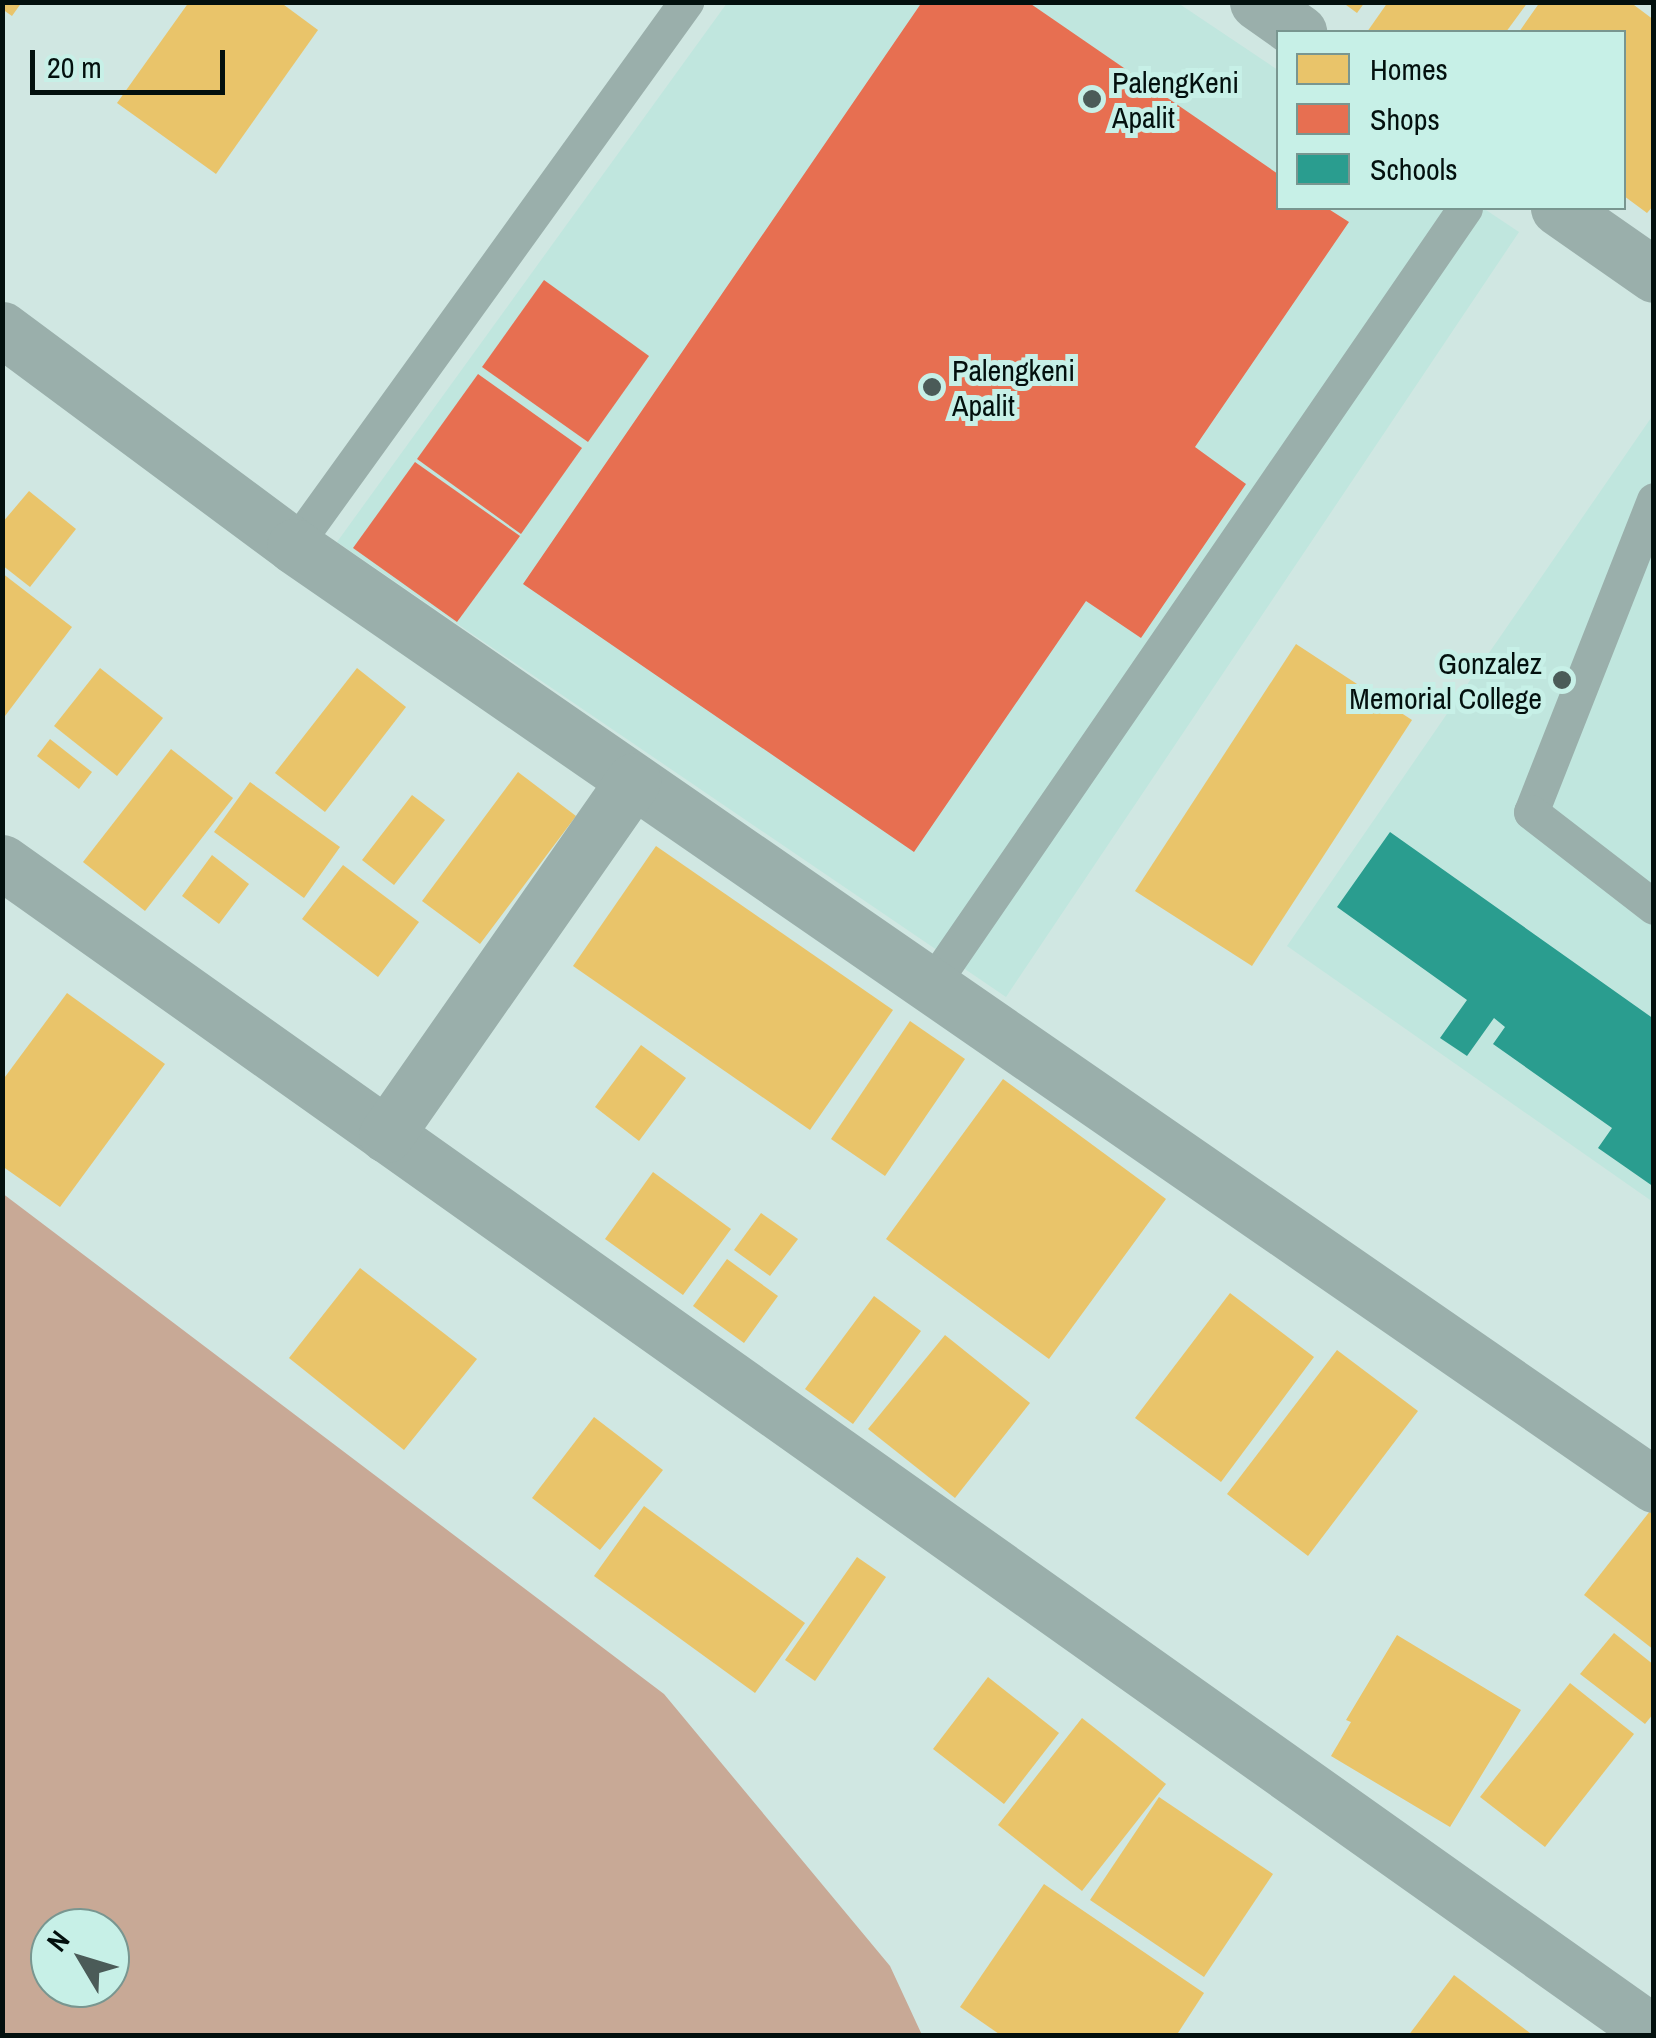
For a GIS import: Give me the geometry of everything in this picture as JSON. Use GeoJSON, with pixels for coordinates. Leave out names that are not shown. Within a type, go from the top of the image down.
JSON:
{"type":"FeatureCollection","features":[{"type":"Feature","properties":{"kind":"street"},"geometry":{"type":"LineString","coordinates":[[1257,2],[1296,30]]}},
{"type":"Feature","properties":{"kind":"street"},"geometry":{"type":"LineString","coordinates":[[1561,210],[1654,274]]}},
{"type":"Feature","properties":{"kind":"street"},"geometry":{"type":"LineString","coordinates":[[2,329],[294,546],[1654,1485]]}},
{"type":"Feature","properties":{"kind":"street"},"geometry":{"type":"LineString","coordinates":[[386,1134],[633,781]]}},
{"type":"Feature","properties":{"kind":"street"},"geometry":{"type":"LineString","coordinates":[[2,862],[1654,2034]]}},
{"type":"Feature","properties":{"kind":"lane"},"geometry":{"type":"LineString","coordinates":[[294,546],[686,2]]}},
{"type":"Feature","properties":{"kind":"lane"},"geometry":{"type":"LineString","coordinates":[[930,986],[1464,210]]}},
{"type":"Feature","properties":{"kind":"lane"},"geometry":{"type":"LineString","coordinates":[[1654,500],[1531,812],[1654,908]]}},
{"type":"Feature","properties":{"kind":"shaded area","name":"Palengkeni Apalit"},"geometry":{"type":"Polygon","coordinates":[[[727,3],[1178,3],[1276,69],[1276,210],[1486,210],[1519,232],[1006,997],[337,542],[727,3]]]}},
{"type":"Feature","properties":{"kind":"shaded area","name":"Gonzalez Memorial College"},"geometry":{"type":"Polygon","coordinates":[[[1653,415],[1653,1202],[1287,946],[1653,415]]]}},
{"type":"Feature","properties":{"kind":"shaded area"},"geometry":{"type":"Polygon","coordinates":[[[2,1193],[664,1694],[890,1966],[922,2035],[3,2035],[2,1193]]]}},
{"type":"Feature","properties":{"kind":"building: Homes"},"geometry":{"type":"Polygon","coordinates":[[[2,2],[22,2],[12,16],[2,9],[2,2]]]}},
{"type":"Feature","properties":{"kind":"building: Homes"},"geometry":{"type":"Polygon","coordinates":[[[189,2],[280,2],[318,30],[216,174],[117,103],[189,2]]]}},
{"type":"Feature","properties":{"kind":"building: Homes"},"geometry":{"type":"Polygon","coordinates":[[[1342,2],[1365,2],[1357,13],[1342,2]]]}},
{"type":"Feature","properties":{"kind":"building: Homes"},"geometry":{"type":"Polygon","coordinates":[[[1388,2],[1528,2],[1507,30],[1368,30],[1388,2]]]}},
{"type":"Feature","properties":{"kind":"building: Homes"},"geometry":{"type":"Polygon","coordinates":[[[1540,2],[1630,2],[1654,20],[1654,205],[1647,213],[1626,197],[1626,30],[1520,30],[1540,2]]]}},
{"type":"Feature","properties":{"kind":"building: Homes"},"geometry":{"type":"Polygon","coordinates":[[[29,491],[76,529],[30,587],[2,565],[2,523],[29,491]]]}},
{"type":"Feature","properties":{"kind":"building: Homes"},"geometry":{"type":"Polygon","coordinates":[[[2,573],[72,627],[2,720],[2,573]]]}},
{"type":"Feature","properties":{"kind":"building: Homes"},"geometry":{"type":"Polygon","coordinates":[[[1296,644],[1412,720],[1252,966],[1135,891],[1296,644]]]}},
{"type":"Feature","properties":{"kind":"building: Homes"},"geometry":{"type":"Polygon","coordinates":[[[100,668],[163,718],[117,776],[54,726],[100,668]]]}},
{"type":"Feature","properties":{"kind":"building: Homes"},"geometry":{"type":"Polygon","coordinates":[[[357,668],[406,707],[325,812],[275,773],[357,668]]]}},
{"type":"Feature","properties":{"kind":"building: Homes"},"geometry":{"type":"Polygon","coordinates":[[[50,739],[92,772],[79,789],[37,756],[50,739]]]}},
{"type":"Feature","properties":{"kind":"building: Homes"},"geometry":{"type":"Polygon","coordinates":[[[171,749],[233,798],[145,911],[83,862],[171,749]]]}},
{"type":"Feature","properties":{"kind":"building: Homes"},"geometry":{"type":"Polygon","coordinates":[[[518,772],[576,816],[480,944],[422,901],[518,772]]]}},
{"type":"Feature","properties":{"kind":"building: Homes"},"geometry":{"type":"Polygon","coordinates":[[[250,782],[340,847],[304,898],[214,832],[250,782]]]}},
{"type":"Feature","properties":{"kind":"building: Homes"},"geometry":{"type":"Polygon","coordinates":[[[412,795],[445,820],[394,885],[362,860],[412,795]]]}},
{"type":"Feature","properties":{"kind":"building: Homes"},"geometry":{"type":"Polygon","coordinates":[[[656,846],[893,1010],[810,1130],[573,966],[656,846]]]}},
{"type":"Feature","properties":{"kind":"building: Homes"},"geometry":{"type":"Polygon","coordinates":[[[212,855],[249,884],[219,924],[182,896],[212,855]]]}},
{"type":"Feature","properties":{"kind":"building: Homes"},"geometry":{"type":"Polygon","coordinates":[[[343,865],[419,922],[378,977],[302,919],[343,865]]]}},
{"type":"Feature","properties":{"kind":"building: Homes"},"geometry":{"type":"Polygon","coordinates":[[[67,993],[165,1064],[60,1207],[2,1166],[2,1081],[67,993]]]}},
{"type":"Feature","properties":{"kind":"building: Homes"},"geometry":{"type":"Polygon","coordinates":[[[910,1021],[965,1059],[885,1176],[831,1139],[910,1021]]]}},
{"type":"Feature","properties":{"kind":"building: Homes"},"geometry":{"type":"Polygon","coordinates":[[[641,1045],[686,1078],[639,1141],[595,1107],[641,1045]]]}},
{"type":"Feature","properties":{"kind":"building: Homes"},"geometry":{"type":"Polygon","coordinates":[[[1003,1079],[1166,1199],[1049,1359],[886,1239],[1003,1079]]]}},
{"type":"Feature","properties":{"kind":"building: Homes"},"geometry":{"type":"Polygon","coordinates":[[[653,1172],[731,1229],[683,1295],[605,1239],[653,1172]]]}},
{"type":"Feature","properties":{"kind":"building: Homes"},"geometry":{"type":"Polygon","coordinates":[[[761,1213],[798,1239],[770,1276],[734,1250],[761,1213]]]}},
{"type":"Feature","properties":{"kind":"building: Homes"},"geometry":{"type":"Polygon","coordinates":[[[727,1259],[778,1296],[744,1343],[693,1306],[727,1259]]]}},
{"type":"Feature","properties":{"kind":"building: Homes"},"geometry":{"type":"Polygon","coordinates":[[[360,1268],[477,1359],[404,1450],[289,1358],[360,1268]]]}},
{"type":"Feature","properties":{"kind":"building: Homes"},"geometry":{"type":"Polygon","coordinates":[[[1230,1293],[1314,1357],[1221,1482],[1135,1418],[1230,1293]]]}},
{"type":"Feature","properties":{"kind":"building: Homes"},"geometry":{"type":"Polygon","coordinates":[[[874,1296],[921,1331],[853,1424],[805,1389],[874,1296]]]}},
{"type":"Feature","properties":{"kind":"building: Homes"},"geometry":{"type":"Polygon","coordinates":[[[945,1335],[1030,1403],[955,1498],[868,1429],[945,1335]]]}},
{"type":"Feature","properties":{"kind":"building: Homes"},"geometry":{"type":"Polygon","coordinates":[[[1337,1350],[1418,1411],[1308,1556],[1227,1494],[1337,1350]]]}},
{"type":"Feature","properties":{"kind":"building: Homes"},"geometry":{"type":"Polygon","coordinates":[[[594,1417],[663,1470],[600,1550],[532,1498],[594,1417]]]}},
{"type":"Feature","properties":{"kind":"building: Homes"},"geometry":{"type":"Polygon","coordinates":[[[644,1506],[805,1623],[755,1693],[594,1576],[644,1506]]]}},
{"type":"Feature","properties":{"kind":"building: Homes"},"geometry":{"type":"Polygon","coordinates":[[[1654,1506],[1654,1650],[1584,1595],[1654,1506]]]}},
{"type":"Feature","properties":{"kind":"building: Homes"},"geometry":{"type":"Polygon","coordinates":[[[857,1557],[886,1577],[815,1681],[785,1660],[857,1557]]]}},
{"type":"Feature","properties":{"kind":"building: Homes"},"geometry":{"type":"Polygon","coordinates":[[[1614,1633],[1654,1665],[1654,1713],[1645,1724],[1580,1674],[1614,1633]]]}},
{"type":"Feature","properties":{"kind":"building: Homes"},"geometry":{"type":"Polygon","coordinates":[[[1397,1635],[1521,1710],[1450,1827],[1331,1756],[1351,1722],[1346,1720],[1397,1635]]]}},
{"type":"Feature","properties":{"kind":"building: Homes"},"geometry":{"type":"Polygon","coordinates":[[[988,1677],[1059,1733],[1004,1804],[933,1749],[988,1677]]]}},
{"type":"Feature","properties":{"kind":"building: Homes"},"geometry":{"type":"Polygon","coordinates":[[[1570,1683],[1634,1734],[1545,1847],[1480,1797],[1570,1683]]]}},
{"type":"Feature","properties":{"kind":"building: Homes"},"geometry":{"type":"Polygon","coordinates":[[[1082,1718],[1166,1784],[1082,1891],[998,1825],[1082,1718]]]}},
{"type":"Feature","properties":{"kind":"building: Homes"},"geometry":{"type":"Polygon","coordinates":[[[1159,1797],[1273,1874],[1204,1977],[1090,1900],[1159,1797]]]}},
{"type":"Feature","properties":{"kind":"building: Homes"},"geometry":{"type":"Polygon","coordinates":[[[1044,1884],[1204,1993],[1176,2036],[1002,2036],[960,2007],[1044,1884]]]}},
{"type":"Feature","properties":{"kind":"building: Homes"},"geometry":{"type":"Polygon","coordinates":[[[1454,1975],[1534,2036],[1408,2036],[1454,1975]]]}},
{"type":"Feature","properties":{"kind":"building: Shops"},"geometry":{"type":"Polygon","coordinates":[[[922,2],[1028,2],[1276,173],[1276,210],[1330,210],[1349,222],[1195,447],[1246,484],[1141,638],[1086,601],[914,852],[523,584],[922,2]]]}},
{"type":"Feature","properties":{"kind":"building: Shops"},"geometry":{"type":"Polygon","coordinates":[[[544,280],[649,356],[588,442],[482,367],[544,280]]]}},
{"type":"Feature","properties":{"kind":"building: Shops"},"geometry":{"type":"Polygon","coordinates":[[[478,374],[582,448],[521,534],[417,459],[478,374]]]}},
{"type":"Feature","properties":{"kind":"building: Shops"},"geometry":{"type":"Polygon","coordinates":[[[415,462],[520,536],[457,622],[353,548],[415,462]]]}},
{"type":"Feature","properties":{"kind":"building: Schools"},"geometry":{"type":"Polygon","coordinates":[[[1390,832],[1654,1019],[1654,1187],[1598,1148],[1612,1128],[1493,1044],[1505,1027],[1494,1018],[1467,1056],[1440,1038],[1467,1000],[1337,907],[1390,832]]]}},
{"type":"Feature","properties":{"kind":"place","name":"PalengKeni Apalit"},"geometry":{"type":"Point","coordinates":[1092,99]}},
{"type":"Feature","properties":{"kind":"place","name":"Palengkeni Apalit"},"geometry":{"type":"Point","coordinates":[932,387]}},
{"type":"Feature","properties":{"kind":"place","name":"Gonzalez Memorial College"},"geometry":{"type":"Point","coordinates":[1562,680]}}]}
